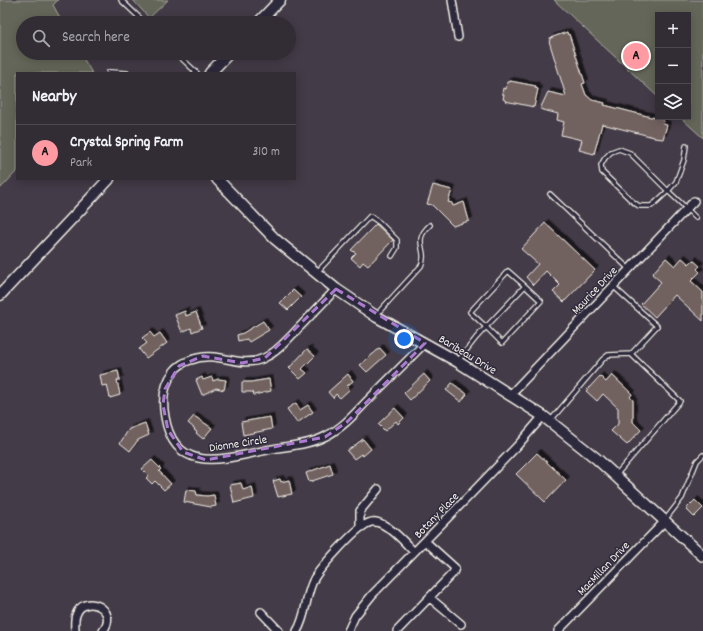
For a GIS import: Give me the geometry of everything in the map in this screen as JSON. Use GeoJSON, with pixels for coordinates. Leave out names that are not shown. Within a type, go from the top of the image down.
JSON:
{"type":"FeatureCollection","features":[{"type":"Feature","properties":{"kind":"street"},"geometry":{"type":"LineString","coordinates":[[265,16],[280,0]]}},
{"type":"Feature","properties":{"kind":"street"},"geometry":{"type":"LineString","coordinates":[[452,0],[458,37]]}},
{"type":"Feature","properties":{"kind":"street"},"geometry":{"type":"LineString","coordinates":[[211,72],[222,60]]}},
{"type":"Feature","properties":{"kind":"street"},"geometry":{"type":"LineString","coordinates":[[0,295],[108,180]]}},
{"type":"Feature","properties":{"kind":"street","name":"Baribeau Drive"},"geometry":{"type":"LineString","coordinates":[[218,180],[275,239],[336,289],[376,316],[458,362],[546,419],[597,459],[703,556]]}},
{"type":"Feature","properties":{"kind":"street","name":"Maurice Drive"},"geometry":{"type":"LineString","coordinates":[[510,395],[694,201]]}},
{"type":"Feature","properties":{"kind":"street","name":"Dionne Circle"},"geometry":{"type":"LineString","coordinates":[[336,289],[271,355],[258,361],[242,362],[211,356],[203,356],[185,362],[175,370],[167,382],[165,389],[164,413],[168,430],[172,438],[183,452],[198,459],[220,460],[325,437],[347,422],[425,343]]}},
{"type":"Feature","properties":{"kind":"street","name":"Botany Place"},"geometry":{"type":"LineString","coordinates":[[348,631],[355,616],[372,595],[518,444],[546,419]]}},
{"type":"Feature","properties":{"kind":"street"},"geometry":{"type":"LineString","coordinates":[[360,527],[360,511],[378,489]]}},
{"type":"Feature","properties":{"kind":"street","name":"MacMillan Drive"},"geometry":{"type":"LineString","coordinates":[[558,631],[665,521]]}},
{"type":"Feature","properties":{"kind":"street"},"geometry":{"type":"LineString","coordinates":[[297,631],[302,622],[314,579],[360,527],[375,522],[386,526],[414,552]]}},
{"type":"Feature","properties":{"kind":"street"},"geometry":{"type":"LineString","coordinates":[[397,631],[430,598],[453,573],[455,568],[425,541]]}},
{"type":"Feature","properties":{"kind":"street"},"geometry":{"type":"LineString","coordinates":[[430,598],[461,624]]}},
{"type":"Feature","properties":{"kind":"street"},"geometry":{"type":"LineString","coordinates":[[75,631],[76,614],[85,605],[92,604],[98,605],[104,610],[108,617],[107,624],[103,631]]}},
{"type":"Feature","properties":{"kind":"street"},"geometry":{"type":"LineString","coordinates":[[261,612],[279,631]]}},
{"type":"Feature","properties":{"kind":"lane"},"geometry":{"type":"LineString","coordinates":[[121,0],[138,16]]}},
{"type":"Feature","properties":{"kind":"lane"},"geometry":{"type":"LineString","coordinates":[[183,60],[196,72]]}},
{"type":"Feature","properties":{"kind":"lane"},"geometry":{"type":"LineString","coordinates":[[686,146],[682,170],[676,182],[668,191],[651,206],[639,206],[602,172],[601,165],[611,152],[619,149],[630,153],[668,191],[696,218]]}},
{"type":"Feature","properties":{"kind":"lane"},"geometry":{"type":"LineString","coordinates":[[550,194],[629,269]]}},
{"type":"Feature","properties":{"kind":"lane"},"geometry":{"type":"LineString","coordinates":[[316,273],[370,216],[380,223],[397,240],[397,248],[392,256]]}},
{"type":"Feature","properties":{"kind":"lane"},"geometry":{"type":"LineString","coordinates":[[376,316],[421,266],[423,257],[421,240],[422,234],[430,225]]}},
{"type":"Feature","properties":{"kind":"lane"},"geometry":{"type":"LineString","coordinates":[[508,271],[541,302],[502,343],[486,327],[470,312],[508,271]]}},
{"type":"Feature","properties":{"kind":"lane"},"geometry":{"type":"LineString","coordinates":[[458,362],[476,338],[525,286]]}},
{"type":"Feature","properties":{"kind":"lane"},"geometry":{"type":"LineString","coordinates":[[546,419],[603,359],[608,355],[631,354],[657,326],[613,286]]}},
{"type":"Feature","properties":{"kind":"lane"},"geometry":{"type":"LineString","coordinates":[[615,476],[680,401],[631,354]]}},
{"type":"Feature","properties":{"kind":"lane"},"geometry":{"type":"LineString","coordinates":[[665,521],[682,498],[697,461],[703,455]]}},
{"type":"Feature","properties":{"kind":"highlighted area"},"geometry":{"type":"Polygon","coordinates":[[[336,289],[425,343],[347,422],[325,437],[206,460],[183,452],[168,430],[163,405],[165,389],[179,366],[203,356],[242,363],[265,358],[336,289]]]}},
{"type":"Feature","properties":{"kind":"green space"},"geometry":{"type":"Polygon","coordinates":[[[0,0],[58,0],[53,5],[59,16],[16,16],[16,60],[84,60],[91,72],[16,72],[16,172],[0,189],[0,0]]]}},
{"type":"Feature","properties":{"kind":"green space"},"geometry":{"type":"Polygon","coordinates":[[[133,0],[168,0],[151,16],[147,16],[133,0]]]}},
{"type":"Feature","properties":{"kind":"green space"},"geometry":{"type":"Polygon","coordinates":[[[554,0],[703,0],[703,138],[683,120],[691,120],[691,12],[655,12],[655,94],[554,0]]]}},
{"type":"Feature","properties":{"kind":"building"},"geometry":{"type":"Polygon","coordinates":[[[567,32],[568,35],[569,34],[585,83],[582,84],[586,95],[592,100],[605,103],[604,105],[655,118],[655,120],[664,121],[663,124],[667,125],[663,139],[602,124],[594,154],[579,150],[582,140],[561,135],[564,122],[557,120],[558,114],[540,109],[548,92],[566,96],[549,41],[550,38],[567,32]]]}},
{"type":"Feature","properties":{"kind":"building"},"geometry":{"type":"Polygon","coordinates":[[[510,81],[536,86],[535,88],[538,89],[534,107],[505,101],[503,99],[503,88],[506,89],[507,82],[510,81]]]}},
{"type":"Feature","properties":{"kind":"building"},"geometry":{"type":"Polygon","coordinates":[[[433,185],[452,190],[448,202],[452,203],[453,206],[464,202],[469,221],[453,226],[432,205],[427,204],[433,185]]]}},
{"type":"Feature","properties":{"kind":"building"},"geometry":{"type":"Polygon","coordinates":[[[545,223],[595,270],[564,302],[553,292],[560,285],[546,271],[533,285],[526,277],[538,264],[521,249],[545,223]]]}},
{"type":"Feature","properties":{"kind":"building"},"geometry":{"type":"Polygon","coordinates":[[[376,224],[393,240],[368,266],[363,262],[360,266],[351,258],[356,253],[351,250],[376,224]]]}},
{"type":"Feature","properties":{"kind":"building"},"geometry":{"type":"Polygon","coordinates":[[[666,258],[675,266],[682,258],[689,264],[693,260],[700,266],[697,269],[700,272],[691,281],[703,292],[703,321],[675,295],[655,317],[641,304],[661,282],[652,274],[666,258]]]}},
{"type":"Feature","properties":{"kind":"building"},"geometry":{"type":"Polygon","coordinates":[[[293,290],[301,297],[288,310],[280,303],[293,290]]]}},
{"type":"Feature","properties":{"kind":"building"},"geometry":{"type":"Polygon","coordinates":[[[185,311],[186,316],[196,312],[202,328],[192,332],[191,328],[182,332],[175,315],[185,311]]]}},
{"type":"Feature","properties":{"kind":"building"},"geometry":{"type":"Polygon","coordinates":[[[263,321],[269,330],[249,342],[247,339],[238,341],[237,335],[263,321]]]}},
{"type":"Feature","properties":{"kind":"building"},"geometry":{"type":"Polygon","coordinates":[[[150,332],[154,337],[160,333],[167,343],[146,358],[139,349],[147,343],[142,338],[150,332]]]}},
{"type":"Feature","properties":{"kind":"building"},"geometry":{"type":"Polygon","coordinates":[[[380,348],[386,355],[367,372],[360,365],[380,348]]]}},
{"type":"Feature","properties":{"kind":"building"},"geometry":{"type":"Polygon","coordinates":[[[307,349],[315,356],[302,369],[307,373],[300,379],[289,368],[307,349]]]}},
{"type":"Feature","properties":{"kind":"building"},"geometry":{"type":"Polygon","coordinates":[[[118,371],[120,380],[117,380],[120,395],[110,398],[107,385],[102,386],[100,375],[118,371]]]}},
{"type":"Feature","properties":{"kind":"building"},"geometry":{"type":"Polygon","coordinates":[[[348,374],[353,381],[347,386],[350,389],[340,398],[336,394],[333,398],[328,392],[348,374]]]}},
{"type":"Feature","properties":{"kind":"building"},"geometry":{"type":"Polygon","coordinates":[[[424,374],[430,381],[410,400],[404,393],[424,374]]]}},
{"type":"Feature","properties":{"kind":"building"},"geometry":{"type":"Polygon","coordinates":[[[612,375],[632,394],[630,397],[633,400],[633,422],[641,430],[627,445],[611,431],[618,424],[618,408],[603,394],[597,401],[586,391],[600,376],[606,382],[612,375]]]}},
{"type":"Feature","properties":{"kind":"building"},"geometry":{"type":"Polygon","coordinates":[[[202,377],[203,380],[212,377],[213,381],[218,379],[226,380],[224,390],[216,388],[202,395],[196,380],[202,377]]]}},
{"type":"Feature","properties":{"kind":"building"},"geometry":{"type":"Polygon","coordinates":[[[269,379],[271,391],[254,395],[253,392],[242,392],[242,382],[269,379]]]}},
{"type":"Feature","properties":{"kind":"building"},"geometry":{"type":"Polygon","coordinates":[[[452,383],[467,394],[461,402],[446,390],[452,383]]]}},
{"type":"Feature","properties":{"kind":"building"},"geometry":{"type":"Polygon","coordinates":[[[296,403],[300,410],[308,405],[313,412],[297,423],[287,409],[296,403]]]}},
{"type":"Feature","properties":{"kind":"building"},"geometry":{"type":"Polygon","coordinates":[[[395,408],[404,418],[398,424],[396,421],[385,431],[378,424],[395,408]]]}},
{"type":"Feature","properties":{"kind":"building"},"geometry":{"type":"Polygon","coordinates":[[[194,416],[212,428],[203,439],[188,423],[194,416]]]}},
{"type":"Feature","properties":{"kind":"building"},"geometry":{"type":"Polygon","coordinates":[[[270,417],[272,429],[243,435],[241,422],[270,417]]]}},
{"type":"Feature","properties":{"kind":"building"},"geometry":{"type":"Polygon","coordinates":[[[145,423],[149,435],[138,440],[130,451],[120,443],[129,429],[145,423]]]}},
{"type":"Feature","properties":{"kind":"building"},"geometry":{"type":"Polygon","coordinates":[[[363,439],[371,449],[363,456],[361,454],[354,459],[347,451],[363,439]]]}},
{"type":"Feature","properties":{"kind":"building"},"geometry":{"type":"Polygon","coordinates":[[[537,453],[566,480],[545,502],[516,474],[537,453]]]}},
{"type":"Feature","properties":{"kind":"building"},"geometry":{"type":"Polygon","coordinates":[[[152,460],[161,469],[159,471],[171,484],[164,490],[155,481],[152,484],[146,478],[149,476],[142,469],[152,460]]]}},
{"type":"Feature","properties":{"kind":"building"},"geometry":{"type":"Polygon","coordinates":[[[330,464],[333,474],[309,482],[306,473],[330,464]]]}},
{"type":"Feature","properties":{"kind":"building"},"geometry":{"type":"Polygon","coordinates":[[[280,479],[281,482],[289,480],[292,494],[278,497],[273,481],[280,479]]]}},
{"type":"Feature","properties":{"kind":"building"},"geometry":{"type":"Polygon","coordinates":[[[241,483],[243,490],[252,487],[254,498],[234,503],[230,485],[241,483]]]}},
{"type":"Feature","properties":{"kind":"building"},"geometry":{"type":"Polygon","coordinates":[[[186,490],[196,491],[197,495],[214,495],[216,506],[211,507],[184,502],[186,490]]]}},
{"type":"Feature","properties":{"kind":"building"},"geometry":{"type":"Polygon","coordinates":[[[695,500],[703,508],[694,517],[686,509],[695,500]]]}},
{"type":"Feature","properties":{"kind":"place","name":"Crystal Spring Farm"},"geometry":{"type":"Point","coordinates":[636,56]}}]}
